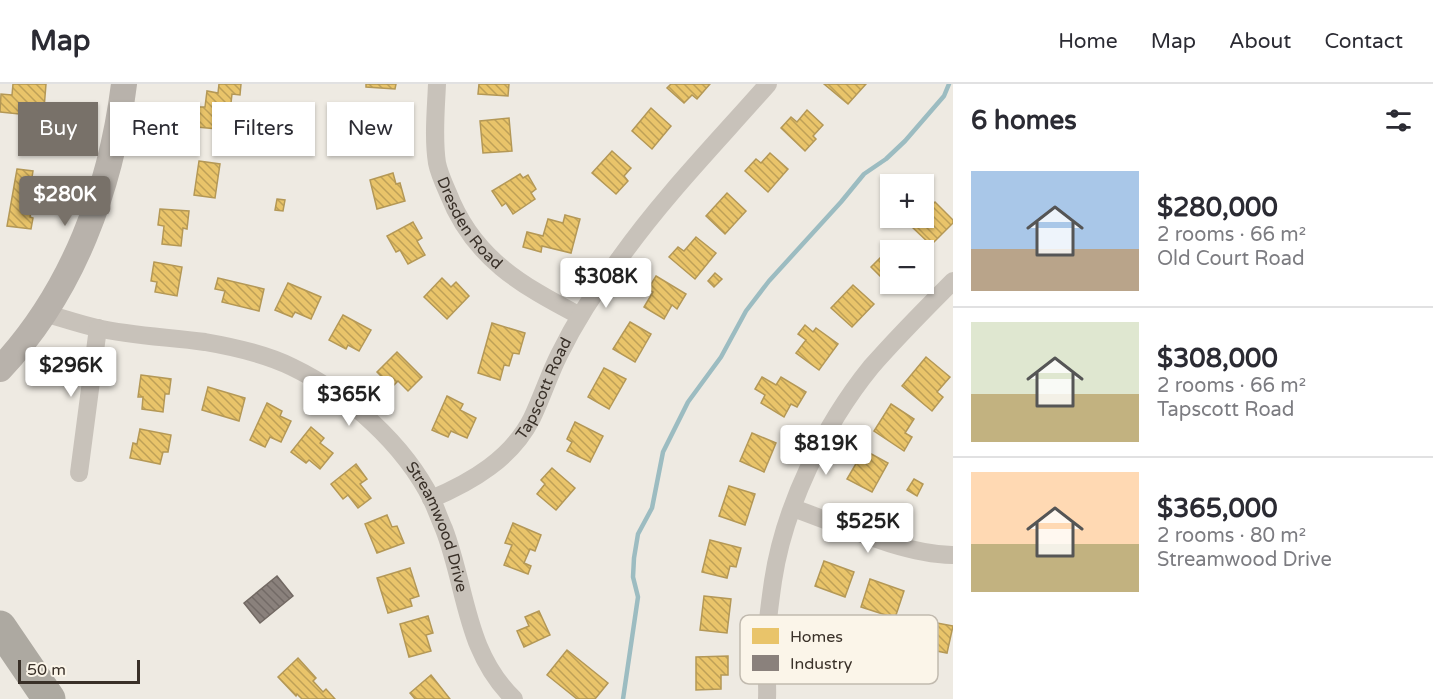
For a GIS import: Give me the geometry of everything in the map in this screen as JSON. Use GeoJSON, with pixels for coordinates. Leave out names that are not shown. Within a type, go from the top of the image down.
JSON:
{"type":"FeatureCollection","features":[{"type":"Feature","properties":{"kind":"highway"},"geometry":{"type":"LineString","coordinates":[[0,627],[49,699]]}},
{"type":"Feature","properties":{"kind":"main road"},"geometry":{"type":"LineString","coordinates":[[0,369],[44,313],[77,253],[103,189],[115,144],[124,84]]}},
{"type":"Feature","properties":{"kind":"street","name":"Dresden Road"},"geometry":{"type":"LineString","coordinates":[[438,84],[437,163],[454,209],[465,229],[478,246],[510,276],[580,316]]}},
{"type":"Feature","properties":{"kind":"street","name":"Tapscott Road"},"geometry":{"type":"LineString","coordinates":[[431,500],[458,488],[483,472],[503,456],[521,436],[580,316],[620,257],[662,204],[767,84]]}},
{"type":"Feature","properties":{"kind":"street"},"geometry":{"type":"LineString","coordinates":[[769,615],[773,579],[793,508],[819,448],[852,394],[893,342],[953,281]]}},
{"type":"Feature","properties":{"kind":"street","name":"Streamwood Drive"},"geometry":{"type":"LineString","coordinates":[[44,313],[98,328],[207,343],[267,357],[290,366],[334,392],[372,424],[413,469],[431,500],[456,566],[471,628],[482,658],[495,678],[514,699]]}},
{"type":"Feature","properties":{"kind":"street"},"geometry":{"type":"LineString","coordinates":[[79,472],[98,328]]}},
{"type":"Feature","properties":{"kind":"street"},"geometry":{"type":"LineString","coordinates":[[793,508],[911,550],[952,555]]}},
{"type":"Feature","properties":{"kind":"building: Homes"},"geometry":{"type":"Polygon","coordinates":[[[13,84],[46,84],[45,102],[18,102],[18,114],[0,112],[1,94],[12,95],[13,84]]]}},
{"type":"Feature","properties":{"kind":"building: Homes"},"geometry":{"type":"Polygon","coordinates":[[[219,84],[241,84],[240,95],[232,94],[231,102],[212,102],[212,128],[200,127],[200,107],[205,107],[207,91],[218,93],[219,84]]]}},
{"type":"Feature","properties":{"kind":"building: Homes"},"geometry":{"type":"Polygon","coordinates":[[[366,84],[396,84],[395,89],[366,87],[366,84]]]}},
{"type":"Feature","properties":{"kind":"building: Homes"},"geometry":{"type":"Polygon","coordinates":[[[479,84],[509,84],[508,96],[478,94],[479,84]]]}},
{"type":"Feature","properties":{"kind":"building: Homes"},"geometry":{"type":"Polygon","coordinates":[[[671,84],[710,84],[697,99],[692,95],[684,103],[667,88],[671,84]]]}},
{"type":"Feature","properties":{"kind":"building: Homes"},"geometry":{"type":"Polygon","coordinates":[[[824,84],[866,84],[848,104],[824,84]]]}},
{"type":"Feature","properties":{"kind":"building: Homes"},"geometry":{"type":"Polygon","coordinates":[[[651,108],[671,126],[652,149],[632,131],[651,108]]]}},
{"type":"Feature","properties":{"kind":"building: Homes"},"geometry":{"type":"Polygon","coordinates":[[[807,110],[823,125],[813,136],[816,139],[805,151],[781,128],[791,117],[797,122],[807,110]]]}},
{"type":"Feature","properties":{"kind":"building: Homes"},"geometry":{"type":"Polygon","coordinates":[[[509,118],[512,151],[483,153],[480,121],[509,118]]]}},
{"type":"Feature","properties":{"kind":"building: Homes"},"geometry":{"type":"Polygon","coordinates":[[[612,151],[631,168],[624,176],[628,181],[616,194],[592,173],[612,151]]]}},
{"type":"Feature","properties":{"kind":"building: Homes"},"geometry":{"type":"Polygon","coordinates":[[[770,153],[788,169],[768,192],[745,171],[756,159],[761,163],[770,153]]]}},
{"type":"Feature","properties":{"kind":"building: Homes"},"geometry":{"type":"Polygon","coordinates":[[[199,161],[220,164],[215,198],[194,195],[199,161]]]}},
{"type":"Feature","properties":{"kind":"building: Homes"},"geometry":{"type":"Polygon","coordinates":[[[17,169],[33,171],[30,190],[25,189],[24,195],[30,196],[28,207],[32,207],[30,217],[33,218],[31,229],[7,226],[17,169]]]}},
{"type":"Feature","properties":{"kind":"building: Homes"},"geometry":{"type":"Polygon","coordinates":[[[393,173],[396,184],[400,183],[405,201],[377,209],[370,180],[393,173]]]}},
{"type":"Feature","properties":{"kind":"building: Homes"},"geometry":{"type":"Polygon","coordinates":[[[520,174],[523,178],[528,175],[536,189],[531,193],[535,199],[513,214],[506,203],[502,206],[492,191],[520,174]]]}},
{"type":"Feature","properties":{"kind":"building: Homes"},"geometry":{"type":"Polygon","coordinates":[[[727,193],[746,211],[725,234],[706,216],[727,193]]]}},
{"type":"Feature","properties":{"kind":"building: Homes"},"geometry":{"type":"Polygon","coordinates":[[[277,199],[285,200],[283,211],[275,210],[277,199]]]}},
{"type":"Feature","properties":{"kind":"building: Homes"},"geometry":{"type":"Polygon","coordinates":[[[934,203],[953,220],[953,223],[934,242],[934,240],[926,240],[913,228],[934,228],[934,203]]]}},
{"type":"Feature","properties":{"kind":"building: Homes"},"geometry":{"type":"Polygon","coordinates":[[[160,209],[189,211],[187,229],[183,228],[181,246],[162,244],[164,226],[158,225],[160,209]]]}},
{"type":"Feature","properties":{"kind":"building: Homes"},"geometry":{"type":"Polygon","coordinates":[[[565,215],[580,219],[571,253],[542,246],[541,252],[523,247],[527,232],[543,236],[548,219],[563,223],[565,215]]]}},
{"type":"Feature","properties":{"kind":"building: Homes"},"geometry":{"type":"Polygon","coordinates":[[[413,222],[422,238],[417,241],[425,255],[408,264],[400,250],[396,252],[387,236],[413,222]]]}},
{"type":"Feature","properties":{"kind":"building: Homes"},"geometry":{"type":"Polygon","coordinates":[[[696,237],[716,253],[695,279],[669,257],[678,247],[684,251],[696,237]]]}},
{"type":"Feature","properties":{"kind":"building: Homes"},"geometry":{"type":"Polygon","coordinates":[[[880,258],[880,276],[871,267],[880,258]]]}},
{"type":"Feature","properties":{"kind":"building: Homes"},"geometry":{"type":"Polygon","coordinates":[[[154,262],[182,267],[177,296],[155,292],[157,282],[151,281],[154,262]]]}},
{"type":"Feature","properties":{"kind":"building: Homes"},"geometry":{"type":"Polygon","coordinates":[[[715,273],[722,279],[714,287],[708,281],[715,273]]]}},
{"type":"Feature","properties":{"kind":"building: Homes"},"geometry":{"type":"Polygon","coordinates":[[[656,276],[686,294],[677,309],[672,305],[664,319],[644,307],[653,292],[648,289],[656,276]]]}},
{"type":"Feature","properties":{"kind":"building: Homes"},"geometry":{"type":"Polygon","coordinates":[[[218,278],[264,289],[259,311],[222,302],[225,291],[215,289],[218,278]]]}},
{"type":"Feature","properties":{"kind":"building: Homes"},"geometry":{"type":"Polygon","coordinates":[[[442,278],[451,287],[456,282],[469,296],[447,319],[424,297],[442,278]]]}},
{"type":"Feature","properties":{"kind":"building: Homes"},"geometry":{"type":"Polygon","coordinates":[[[288,283],[321,297],[311,319],[295,312],[292,317],[275,310],[288,283]]]}},
{"type":"Feature","properties":{"kind":"building: Homes"},"geometry":{"type":"Polygon","coordinates":[[[853,285],[874,304],[852,327],[831,308],[853,285]]]}},
{"type":"Feature","properties":{"kind":"building: Homes"},"geometry":{"type":"Polygon","coordinates":[[[343,315],[371,330],[359,351],[348,345],[346,349],[329,340],[343,315]]]}},
{"type":"Feature","properties":{"kind":"building: Homes"},"geometry":{"type":"Polygon","coordinates":[[[630,322],[651,334],[635,362],[613,349],[630,322]]]}},
{"type":"Feature","properties":{"kind":"building: Homes"},"geometry":{"type":"Polygon","coordinates":[[[492,323],[525,333],[519,354],[513,353],[509,366],[504,365],[500,380],[478,373],[492,323]]]}},
{"type":"Feature","properties":{"kind":"building: Homes"},"geometry":{"type":"Polygon","coordinates":[[[805,325],[813,332],[816,328],[838,344],[819,370],[796,353],[806,340],[798,334],[805,325]]]}},
{"type":"Feature","properties":{"kind":"building: Homes"},"geometry":{"type":"Polygon","coordinates":[[[397,352],[422,377],[408,391],[398,381],[392,387],[377,372],[397,352]]]}},
{"type":"Feature","properties":{"kind":"building: Homes"},"geometry":{"type":"Polygon","coordinates":[[[926,357],[950,377],[937,392],[943,397],[932,411],[902,386],[926,357]]]}},
{"type":"Feature","properties":{"kind":"building: Homes"},"geometry":{"type":"Polygon","coordinates":[[[604,368],[626,379],[609,409],[588,397],[604,368]]]}},
{"type":"Feature","properties":{"kind":"building: Homes"},"geometry":{"type":"Polygon","coordinates":[[[141,375],[171,379],[169,394],[165,394],[163,412],[142,409],[143,397],[138,397],[141,375]]]}},
{"type":"Feature","properties":{"kind":"building: Homes"},"geometry":{"type":"Polygon","coordinates":[[[762,377],[776,385],[781,377],[806,392],[797,407],[791,404],[784,417],[761,403],[765,395],[755,389],[762,377]]]}},
{"type":"Feature","properties":{"kind":"building: Homes"},"geometry":{"type":"Polygon","coordinates":[[[208,387],[245,398],[239,421],[202,410],[208,387]]]}},
{"type":"Feature","properties":{"kind":"building: Homes"},"geometry":{"type":"Polygon","coordinates":[[[447,396],[463,404],[460,410],[476,418],[467,438],[451,431],[448,437],[432,430],[447,396]]]}},
{"type":"Feature","properties":{"kind":"building: Homes"},"geometry":{"type":"Polygon","coordinates":[[[267,403],[282,411],[280,416],[291,421],[281,442],[270,437],[265,447],[250,440],[267,403]]]}},
{"type":"Feature","properties":{"kind":"building: Homes"},"geometry":{"type":"Polygon","coordinates":[[[891,404],[914,419],[905,433],[912,437],[904,451],[874,431],[891,404]]]}},
{"type":"Feature","properties":{"kind":"building: Homes"},"geometry":{"type":"Polygon","coordinates":[[[575,422],[603,436],[590,462],[567,451],[572,442],[567,439],[575,422]]]}},
{"type":"Feature","properties":{"kind":"building: Homes"},"geometry":{"type":"Polygon","coordinates":[[[311,427],[324,438],[320,443],[333,453],[320,469],[309,460],[306,463],[291,452],[311,427]]]}},
{"type":"Feature","properties":{"kind":"building: Homes"},"geometry":{"type":"Polygon","coordinates":[[[140,429],[171,435],[168,452],[163,452],[160,464],[130,458],[133,443],[137,444],[140,429]]]}},
{"type":"Feature","properties":{"kind":"building: Homes"},"geometry":{"type":"Polygon","coordinates":[[[752,433],[776,443],[764,472],[740,461],[752,433]]]}},
{"type":"Feature","properties":{"kind":"building: Homes"},"geometry":{"type":"Polygon","coordinates":[[[864,450],[888,463],[872,492],[847,479],[864,450]]]}},
{"type":"Feature","properties":{"kind":"building: Homes"},"geometry":{"type":"Polygon","coordinates":[[[356,464],[367,479],[360,484],[371,498],[358,508],[348,495],[343,499],[331,484],[356,464]]]}},
{"type":"Feature","properties":{"kind":"building: Homes"},"geometry":{"type":"Polygon","coordinates":[[[552,468],[575,488],[556,510],[537,494],[545,484],[541,480],[552,468]]]}},
{"type":"Feature","properties":{"kind":"building: Homes"},"geometry":{"type":"Polygon","coordinates":[[[914,479],[923,484],[917,496],[907,490],[914,479]]]}},
{"type":"Feature","properties":{"kind":"building: Homes"},"geometry":{"type":"Polygon","coordinates":[[[729,486],[755,494],[745,525],[719,516],[729,486]]]}},
{"type":"Feature","properties":{"kind":"building: Homes"},"geometry":{"type":"Polygon","coordinates":[[[387,515],[392,527],[397,526],[404,543],[377,553],[365,524],[387,515]]]}},
{"type":"Feature","properties":{"kind":"building: Homes"},"geometry":{"type":"Polygon","coordinates":[[[513,523],[541,535],[535,551],[530,549],[524,563],[531,566],[528,574],[504,565],[512,545],[505,543],[513,523]]]}},
{"type":"Feature","properties":{"kind":"building: Homes"},"geometry":{"type":"Polygon","coordinates":[[[710,540],[741,548],[736,567],[730,566],[727,578],[702,572],[710,540]]]}},
{"type":"Feature","properties":{"kind":"building: Homes"},"geometry":{"type":"Polygon","coordinates":[[[824,561],[854,572],[845,597],[815,586],[824,561]]]}},
{"type":"Feature","properties":{"kind":"building: Homes"},"geometry":{"type":"Polygon","coordinates":[[[410,568],[419,596],[410,599],[412,606],[388,613],[377,578],[410,568]]]}},
{"type":"Feature","properties":{"kind":"building: Homes"},"geometry":{"type":"Polygon","coordinates":[[[870,579],[904,591],[896,615],[886,615],[861,607],[870,579]]]}},
{"type":"Feature","properties":{"kind":"building: Homes"},"geometry":{"type":"Polygon","coordinates":[[[704,596],[731,599],[727,633],[700,630],[704,596]]]}},
{"type":"Feature","properties":{"kind":"building: Homes"},"geometry":{"type":"Polygon","coordinates":[[[539,611],[550,635],[524,647],[517,631],[529,626],[525,617],[539,611]]]}},
{"type":"Feature","properties":{"kind":"building: Homes"},"geometry":{"type":"Polygon","coordinates":[[[428,616],[433,633],[426,635],[431,651],[409,657],[400,624],[428,616]]]}},
{"type":"Feature","properties":{"kind":"building: Homes"},"geometry":{"type":"Polygon","coordinates":[[[938,623],[953,626],[947,653],[938,651],[938,623]]]}},
{"type":"Feature","properties":{"kind":"building: Homes"},"geometry":{"type":"Polygon","coordinates":[[[567,650],[608,683],[595,699],[577,699],[547,675],[567,650]]]}},
{"type":"Feature","properties":{"kind":"building: Homes"},"geometry":{"type":"Polygon","coordinates":[[[728,656],[728,675],[721,675],[721,689],[696,690],[696,657],[728,656]]]}},
{"type":"Feature","properties":{"kind":"building: Homes"},"geometry":{"type":"Polygon","coordinates":[[[298,658],[316,678],[313,681],[323,692],[326,689],[335,699],[302,699],[297,694],[296,696],[278,677],[298,658]]]}},
{"type":"Feature","properties":{"kind":"building: Homes"},"geometry":{"type":"Polygon","coordinates":[[[431,675],[450,699],[415,699],[410,693],[431,675]]]}},
{"type":"Feature","properties":{"kind":"building: Industry"},"geometry":{"type":"Polygon","coordinates":[[[277,576],[293,596],[260,623],[244,603],[277,576]]]}},
{"type":"Feature","properties":{"kind":"waterway"},"geometry":{"type":"LineString","coordinates":[[623,699],[638,597],[633,577],[638,534],[652,508],[663,452],[688,402],[721,357],[746,311],[769,281],[864,174],[886,159],[905,141],[944,96],[949,84]]}}]}
